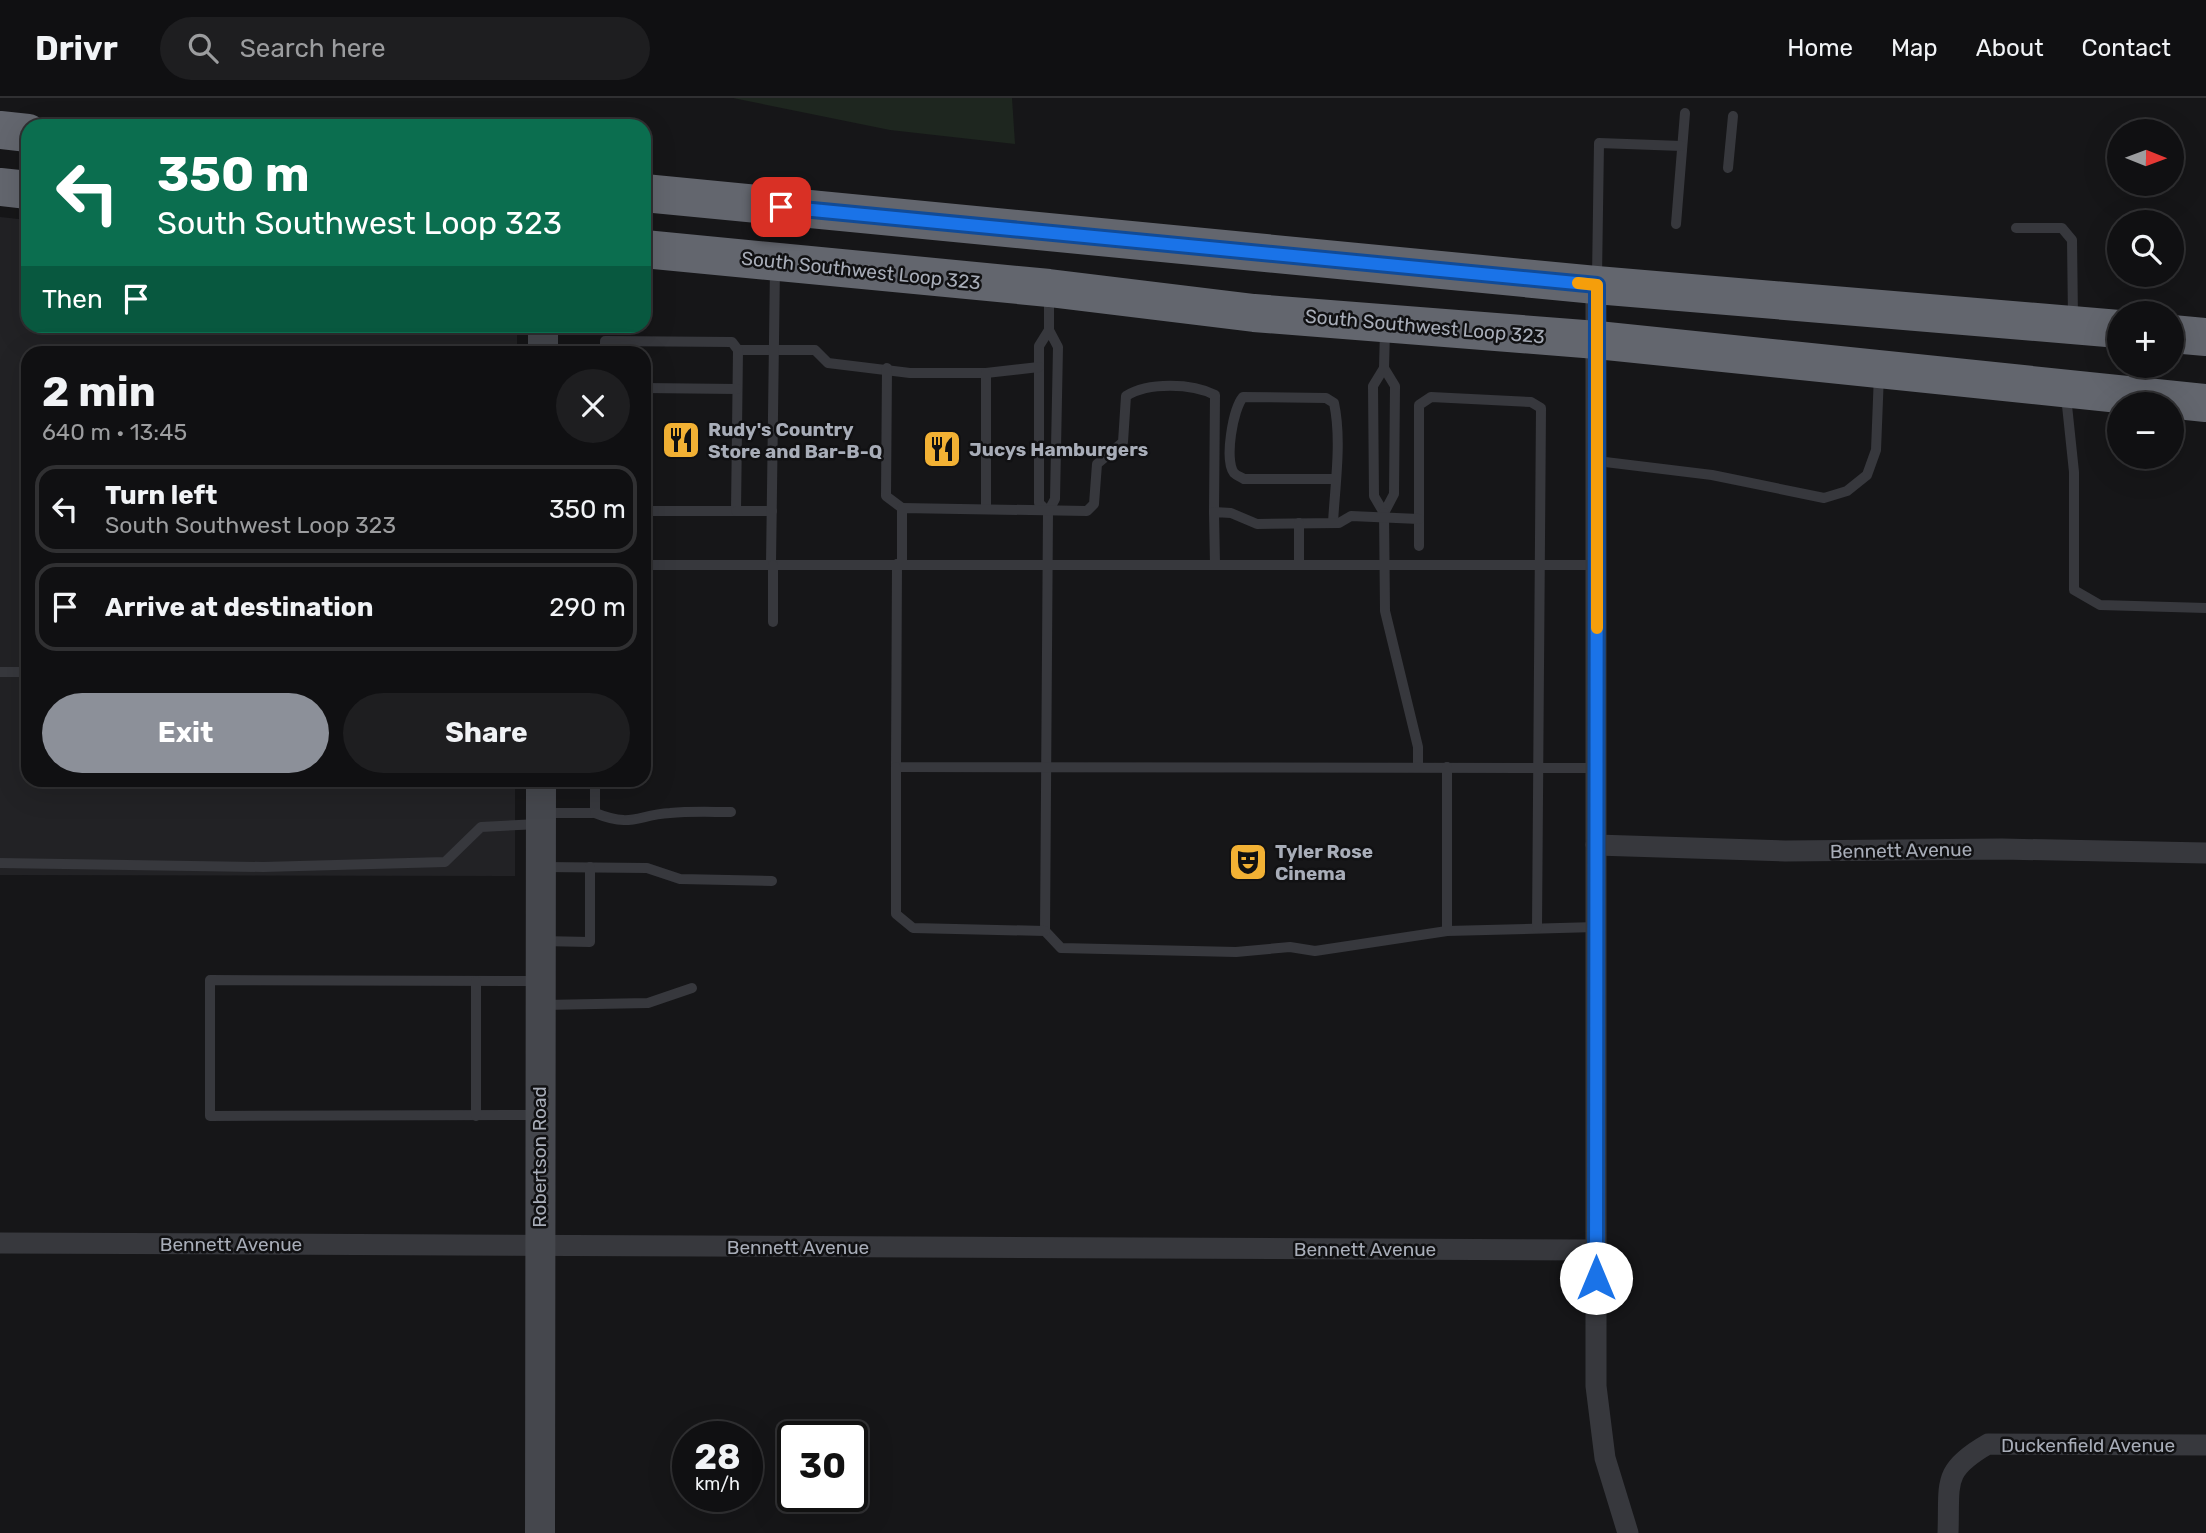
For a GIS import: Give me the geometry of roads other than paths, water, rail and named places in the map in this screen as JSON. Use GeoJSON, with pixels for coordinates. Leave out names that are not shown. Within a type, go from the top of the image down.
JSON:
{"type":"FeatureCollection","features":[{"type":"Feature","properties":{"kind":"highway"},"geometry":{"type":"LineString","coordinates":[[0,130],[21,132]]}},
{"type":"Feature","properties":{"kind":"highway"},"geometry":{"type":"LineString","coordinates":[[0,187],[21,189]]}},
{"type":"Feature","properties":{"kind":"highway"},"geometry":{"type":"LineString","coordinates":[[651,194],[1597,285],[2107,328]]}},
{"type":"Feature","properties":{"kind":"highway","name":"South Southwest Loop 323"},"geometry":{"type":"LineString","coordinates":[[651,250],[1049,288],[1254,313],[1386,321],[1597,340],[1879,372],[2206,403]]}},
{"type":"Feature","properties":{"kind":"highway"},"geometry":{"type":"LineString","coordinates":[[2184,335],[2206,337]]}},
{"type":"Feature","properties":{"kind":"street"},"geometry":{"type":"LineString","coordinates":[[1597,285],[1596,1386],[1601,1433],[1611,1479],[1628,1533]]}},
{"type":"Feature","properties":{"kind":"street","name":"Robertson Road"},"geometry":{"type":"LineString","coordinates":[[540,1533],[541,787]]}},
{"type":"Feature","properties":{"kind":"street","name":"Bennett Avenue"},"geometry":{"type":"LineString","coordinates":[[1596,845],[1785,851],[2002,849],[2206,853]]}},
{"type":"Feature","properties":{"kind":"street","name":"Bennett Avenue"},"geometry":{"type":"LineString","coordinates":[[0,1243],[1595,1250]]}},
{"type":"Feature","properties":{"kind":"street","name":"Duckenfield Avenue"},"geometry":{"type":"LineString","coordinates":[[1948,1533],[1951,1474],[1958,1464],[1988,1444],[2206,1445]]}},
{"type":"Feature","properties":{"kind":"lane"},"geometry":{"type":"LineString","coordinates":[[1676,224],[1685,113]]}},
{"type":"Feature","properties":{"kind":"lane"},"geometry":{"type":"LineString","coordinates":[[1728,168],[1733,116]]}},
{"type":"Feature","properties":{"kind":"lane"},"geometry":{"type":"LineString","coordinates":[[1597,285],[1599,143],[1682,146]]}},
{"type":"Feature","properties":{"kind":"lane"},"geometry":{"type":"LineString","coordinates":[[2016,229],[2063,228],[2072,240],[2073,325]]}},
{"type":"Feature","properties":{"kind":"lane"},"geometry":{"type":"LineString","coordinates":[[772,622],[775,261]]}},
{"type":"Feature","properties":{"kind":"lane"},"geometry":{"type":"LineString","coordinates":[[1049,288],[1049,330],[1058,346],[1055,499],[1048,512],[1045,931],[1061,948],[1236,952],[1290,947],[1315,950],[1447,931],[1596,927]]}},
{"type":"Feature","properties":{"kind":"lane"},"geometry":{"type":"LineString","coordinates":[[1384,516],[1374,496],[1373,386],[1384,368],[1386,321]]}},
{"type":"Feature","properties":{"kind":"lane"},"geometry":{"type":"LineString","coordinates":[[1048,512],[1039,503],[1039,346],[1049,330]]}},
{"type":"Feature","properties":{"kind":"lane"},"geometry":{"type":"LineString","coordinates":[[605,346],[605,341],[732,342],[738,350],[736,511]]}},
{"type":"Feature","properties":{"kind":"lane"},"geometry":{"type":"LineString","coordinates":[[738,350],[815,350],[828,363],[887,368],[910,373],[986,373],[1039,367]]}},
{"type":"Feature","properties":{"kind":"lane"},"geometry":{"type":"LineString","coordinates":[[887,368],[886,496],[902,508],[1087,511],[1094,504],[1097,464],[1123,442],[1126,396],[1138,388],[1188,387],[1201,387],[1215,395],[1215,564]]}},
{"type":"Feature","properties":{"kind":"lane"},"geometry":{"type":"LineString","coordinates":[[1384,368],[1395,386],[1394,494],[1384,516],[1387,628],[1418,747],[1418,767]]}},
{"type":"Feature","properties":{"kind":"lane"},"geometry":{"type":"LineString","coordinates":[[1597,461],[1712,475],[1824,498],[1847,491],[1867,475],[1876,450],[1879,372]]}},
{"type":"Feature","properties":{"kind":"lane"},"geometry":{"type":"LineString","coordinates":[[986,373],[986,508]]}},
{"type":"Feature","properties":{"kind":"lane"},"geometry":{"type":"LineString","coordinates":[[651,388],[737,389]]}},
{"type":"Feature","properties":{"kind":"lane"},"geometry":{"type":"LineString","coordinates":[[2065,390],[2074,472],[2074,590],[2100,605],[2206,608]]}},
{"type":"Feature","properties":{"kind":"lane"},"geometry":{"type":"LineString","coordinates":[[1333,523],[1335,479],[1337,416],[1334,403],[1326,398],[1243,397],[1234,408],[1230,460],[1234,473],[1244,479],[1335,479]]}},
{"type":"Feature","properties":{"kind":"lane"},"geometry":{"type":"LineString","coordinates":[[1419,546],[1419,405],[1431,397],[1531,402],[1541,408],[1543,426],[1539,565],[1537,928]]}},
{"type":"Feature","properties":{"kind":"lane"},"geometry":{"type":"LineString","coordinates":[[902,508],[896,766],[896,914],[914,928],[1045,931]]}},
{"type":"Feature","properties":{"kind":"lane"},"geometry":{"type":"LineString","coordinates":[[651,511],[772,511]]}},
{"type":"Feature","properties":{"kind":"lane"},"geometry":{"type":"LineString","coordinates":[[1214,512],[1231,513],[1257,524],[1333,523],[1351,516],[1419,519]]}},
{"type":"Feature","properties":{"kind":"lane"},"geometry":{"type":"LineString","coordinates":[[1299,523],[1299,564]]}},
{"type":"Feature","properties":{"kind":"lane"},"geometry":{"type":"LineString","coordinates":[[651,565],[1596,565]]}},
{"type":"Feature","properties":{"kind":"lane"},"geometry":{"type":"LineString","coordinates":[[0,672],[21,672]]}},
{"type":"Feature","properties":{"kind":"lane"},"geometry":{"type":"LineString","coordinates":[[896,766],[1597,768]]}},
{"type":"Feature","properties":{"kind":"lane"},"geometry":{"type":"LineString","coordinates":[[1447,767],[1447,931]]}},
{"type":"Feature","properties":{"kind":"lane"},"geometry":{"type":"LineString","coordinates":[[594,813],[595,787]]}},
{"type":"Feature","properties":{"kind":"lane"},"geometry":{"type":"LineString","coordinates":[[0,863],[263,867],[445,863],[481,827],[594,813],[612,820],[640,821],[667,813],[731,812]]}},
{"type":"Feature","properties":{"kind":"lane"},"geometry":{"type":"LineString","coordinates":[[541,867],[647,868],[680,878],[772,881]]}},
{"type":"Feature","properties":{"kind":"lane"},"geometry":{"type":"LineString","coordinates":[[541,942],[590,942],[590,867]]}},
{"type":"Feature","properties":{"kind":"lane"},"geometry":{"type":"LineString","coordinates":[[539,1115],[210,1115],[210,980],[476,981],[540,993],[648,1003],[692,988]]}},
{"type":"Feature","properties":{"kind":"lane"},"geometry":{"type":"LineString","coordinates":[[476,981],[476,1116]]}},
{"type":"Feature","properties":{"kind":"place","name":"Rudy's Country Store and Bar-B-Q"},"geometry":{"type":"Point","coordinates":[681,440]}},
{"type":"Feature","properties":{"kind":"place","name":"Jucys Hamburgers"},"geometry":{"type":"Point","coordinates":[942,449]}},
{"type":"Feature","properties":{"kind":"place","name":"Tyler Rose Cinema"},"geometry":{"type":"Point","coordinates":[1248,862]}}]}
